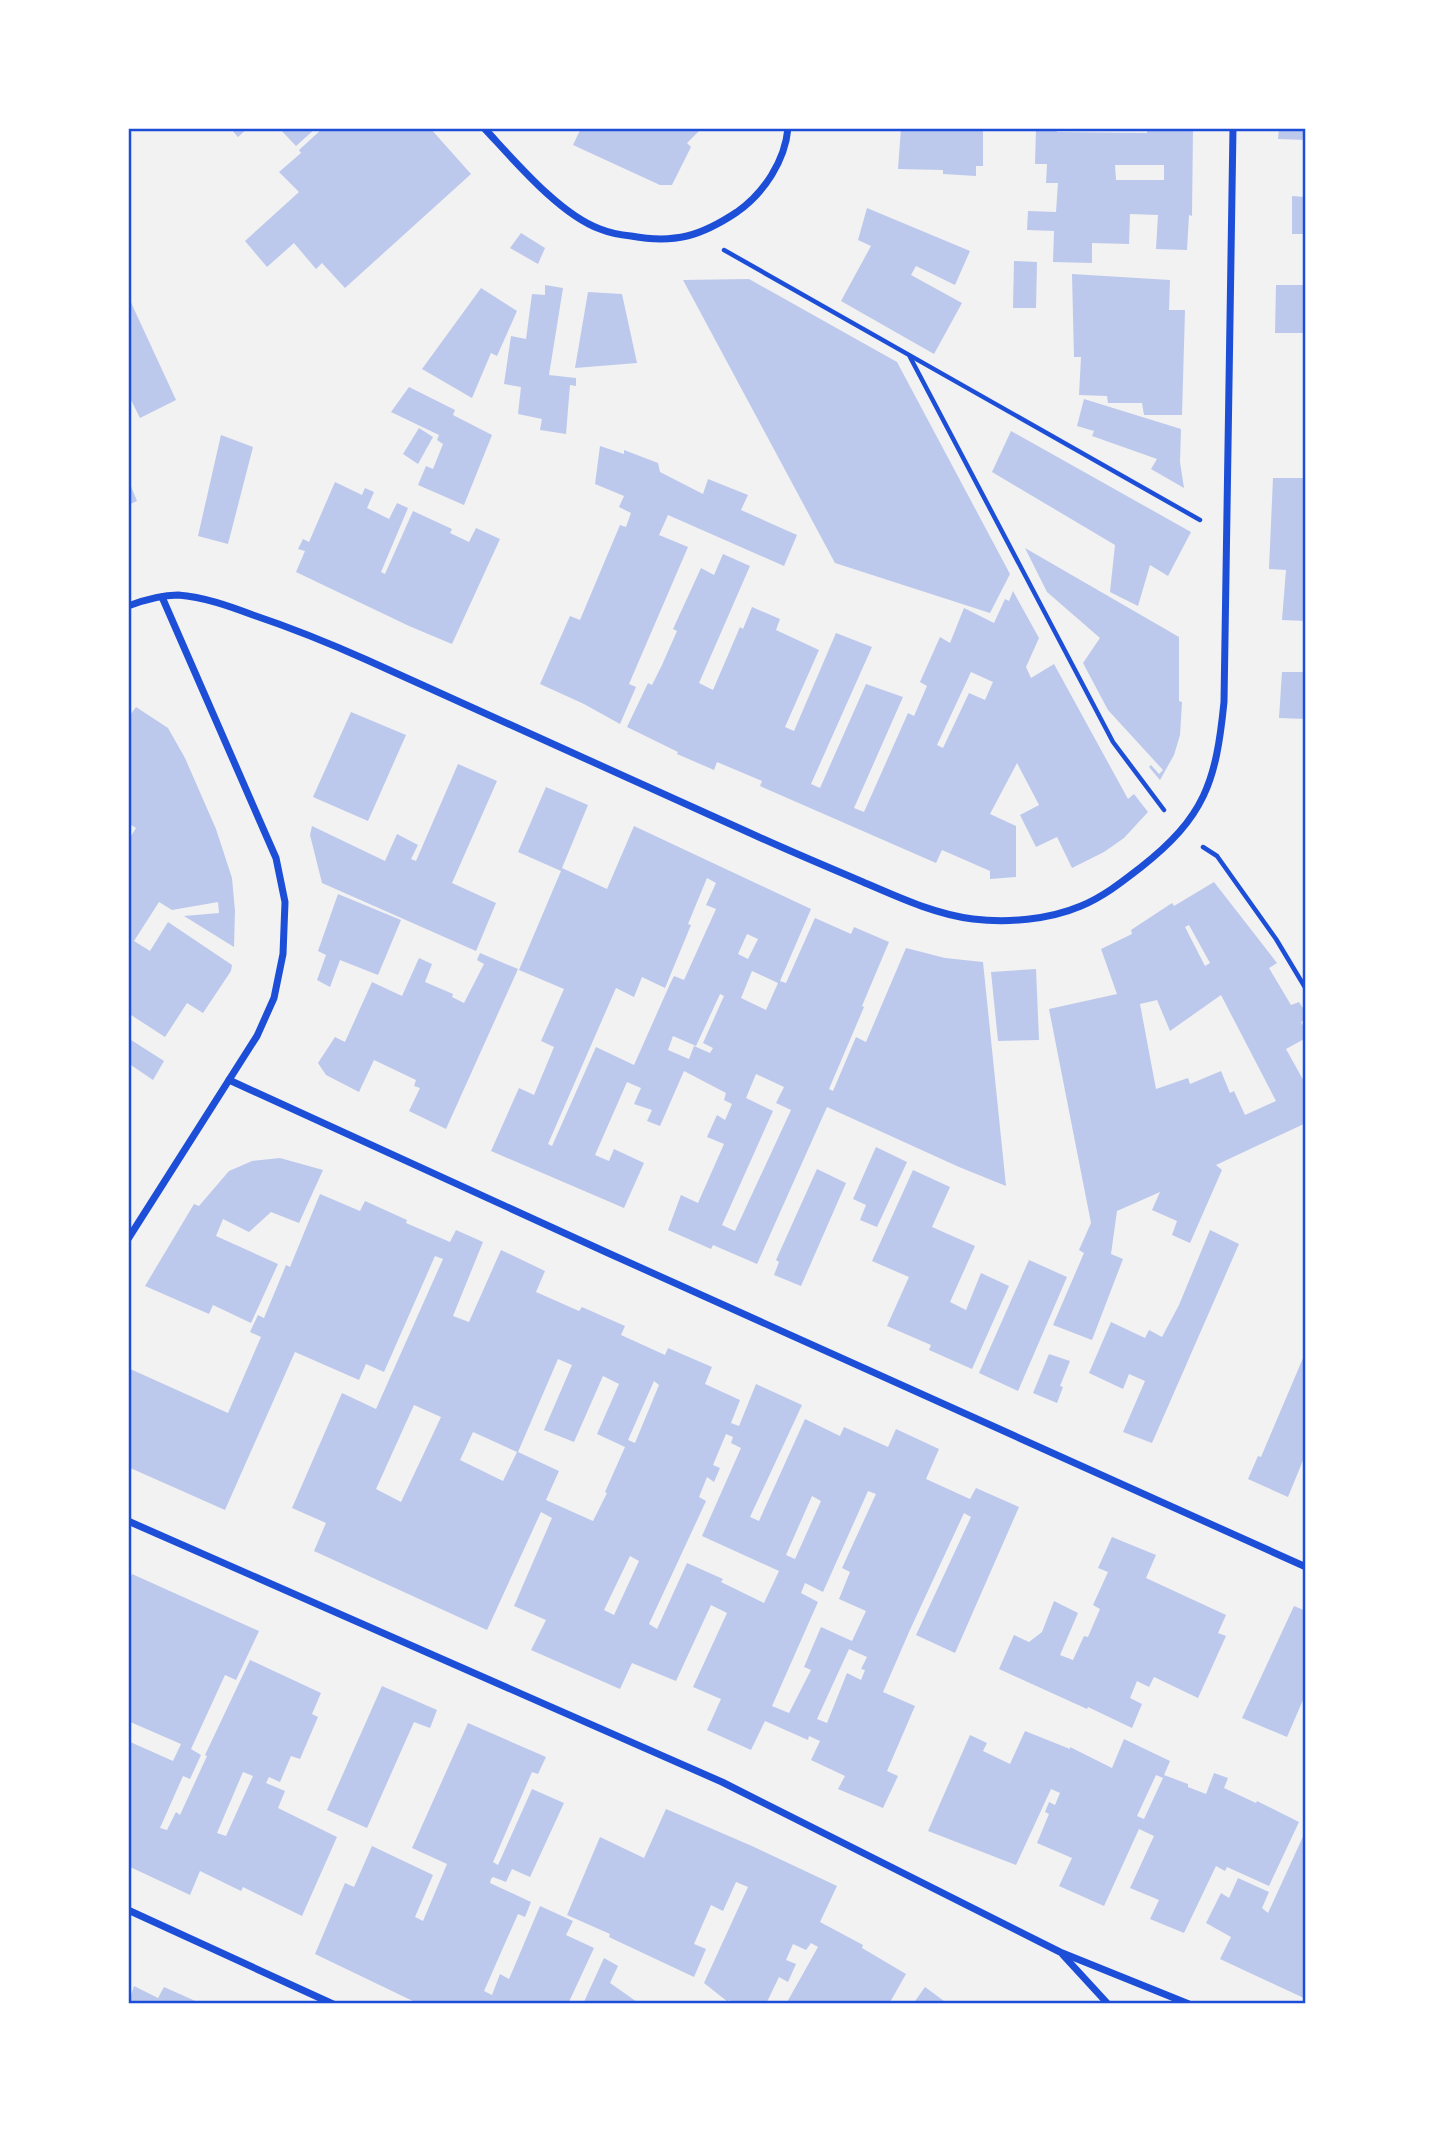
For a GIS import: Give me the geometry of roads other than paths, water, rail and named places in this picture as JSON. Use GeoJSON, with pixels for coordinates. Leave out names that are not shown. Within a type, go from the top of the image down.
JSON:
{"type":"FeatureCollection","features":[{"type":"Feature","properties":{"kind":"street"},"geometry":{"type":"LineString","coordinates":[[484,128],[548,193],[576,216],[599,229],[654,240],[678,239],[696,234],[745,206],[762,189],[775,169],[787,139],[788,128]]}},
{"type":"Feature","properties":{"kind":"street"},"geometry":{"type":"LineString","coordinates":[[128,606],[148,598],[177,595],[216,602],[304,632],[804,857],[932,910],[971,919],[1002,920],[1046,916],[1080,907],[1104,894],[1160,853],[1181,832],[1197,810],[1207,788],[1220,743],[1224,702],[1233,128]]}},
{"type":"Feature","properties":{"kind":"street"},"geometry":{"type":"LineString","coordinates":[[128,1239],[257,1036],[274,998],[283,954],[285,902],[276,858],[162,597]]}},
{"type":"Feature","properties":{"kind":"street"},"geometry":{"type":"LineString","coordinates":[[229,1080],[1306,1567]]}},
{"type":"Feature","properties":{"kind":"street"},"geometry":{"type":"LineString","coordinates":[[128,1521],[722,1782],[1060,1952],[1189,2004]]}},
{"type":"Feature","properties":{"kind":"street"},"geometry":{"type":"LineString","coordinates":[[128,1910],[332,2004]]}},
{"type":"Feature","properties":{"kind":"street"},"geometry":{"type":"LineString","coordinates":[[1060,1952],[1108,2004]]}}]}
